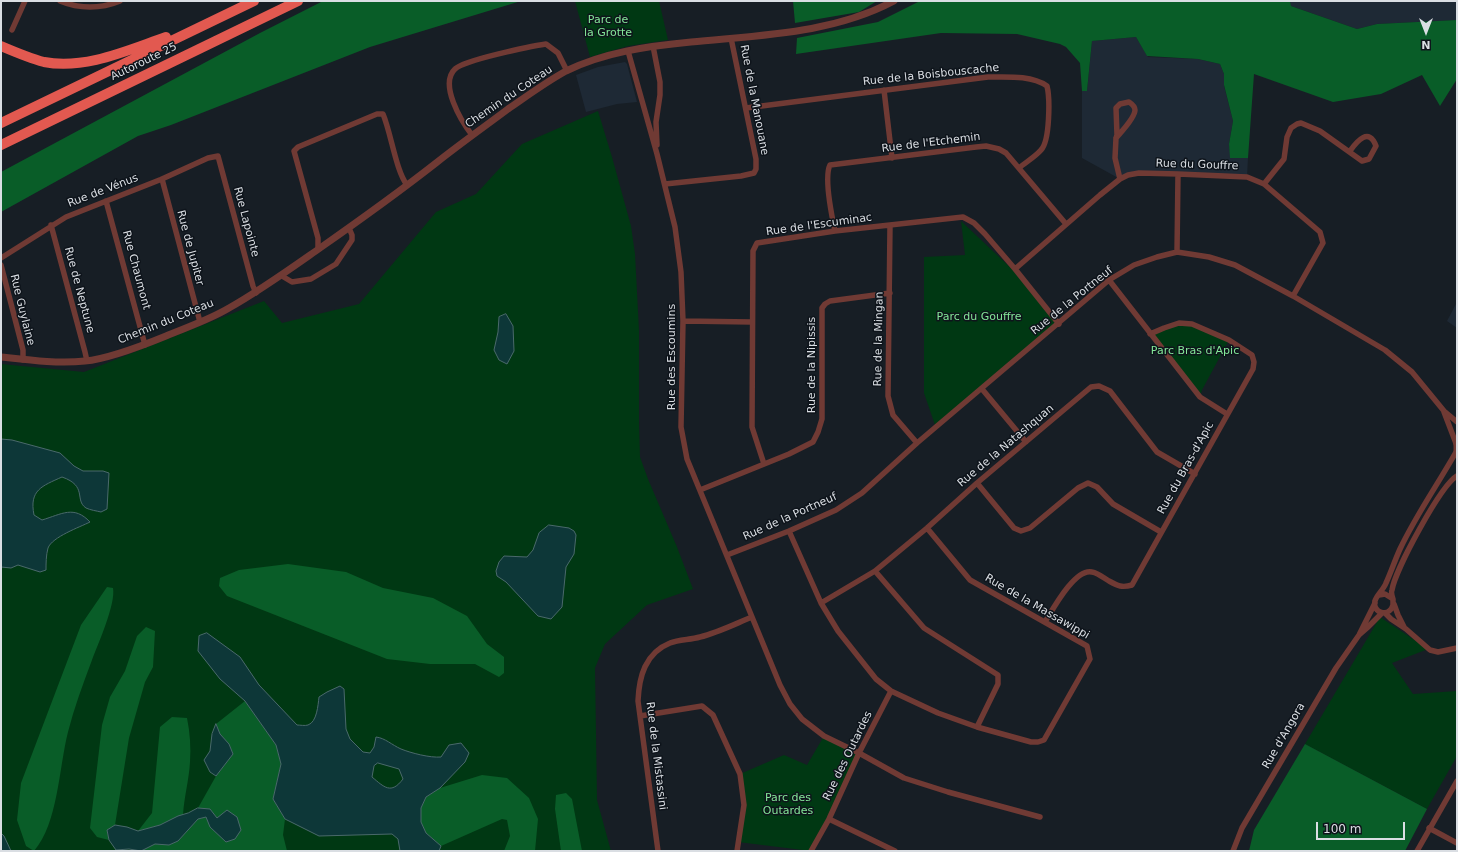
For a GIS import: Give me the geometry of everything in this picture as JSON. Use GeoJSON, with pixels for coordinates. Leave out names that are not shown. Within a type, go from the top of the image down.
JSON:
{"type":"FeatureCollection","features":[{"type":"Feature","properties":{"kind":"highway","name":"Autoroute 25"},"geometry":{"type":"LineString","coordinates":[[1,123],[254,1]]}},
{"type":"Feature","properties":{"kind":"highway","name":"Autoroute 25"},"geometry":{"type":"LineString","coordinates":[[1,145],[298,1]]}},
{"type":"Feature","properties":{"kind":"highway"},"geometry":{"type":"LineString","coordinates":[[1,46],[23,56],[44,62],[79,63],[118,53],[208,23]]}},
{"type":"Feature","properties":{"kind":"street"},"geometry":{"type":"LineString","coordinates":[[12,30],[25,1]]}},
{"type":"Feature","properties":{"kind":"street"},"geometry":{"type":"LineString","coordinates":[[60,1],[69,5],[93,8],[117,2]]}},
{"type":"Feature","properties":{"kind":"street","name":"Chemin du Coteau"},"geometry":{"type":"LineString","coordinates":[[1,357],[22,360],[87,361],[117,354],[145,344],[227,310],[282,276],[407,185],[472,135],[535,90],[567,71],[599,59],[653,46],[791,32],[824,27],[863,15],[894,1]]}},
{"type":"Feature","properties":{"kind":"street","name":"Rue de la Manouane"},"geometry":{"type":"LineString","coordinates":[[665,184],[741,176],[754,173],[756,168],[756,159],[731,38]]}},
{"type":"Feature","properties":{"kind":"street"},"geometry":{"type":"LineString","coordinates":[[472,135],[451,98],[449,81],[455,69],[470,62],[530,46],[546,44],[558,53],[567,71]]}},
{"type":"Feature","properties":{"kind":"street","name":"Rue des Escoumins"},"geometry":{"type":"LineString","coordinates":[[653,46],[660,82],[660,95],[656,122],[657,154]]}},
{"type":"Feature","properties":{"kind":"street","name":"Rue des Escoumins"},"geometry":{"type":"LineString","coordinates":[[628,51],[657,154],[675,227],[681,272],[683,321],[681,427],[687,458],[780,685],[790,704],[802,719],[824,736],[859,753],[904,778],[948,792],[1040,817]]}},
{"type":"Feature","properties":{"kind":"street","name":"Rue de la Boisbouscache"},"geometry":{"type":"LineString","coordinates":[[746,108],[988,77],[1010,77],[1041,82],[1047,86],[1049,93],[1046,140],[1041,150],[1019,168]]}},
{"type":"Feature","properties":{"kind":"street"},"geometry":{"type":"LineString","coordinates":[[884,90],[892,158]]}},
{"type":"Feature","properties":{"kind":"street"},"geometry":{"type":"LineString","coordinates":[[1116,138],[1133,116],[1135,110],[1134,106],[1129,102],[1120,104],[1116,108],[1115,158],[1120,179]]}},
{"type":"Feature","properties":{"kind":"street"},"geometry":{"type":"LineString","coordinates":[[318,249],[318,238],[294,151],[298,147],[377,114],[383,114],[402,178],[407,185]]}},
{"type":"Feature","properties":{"kind":"street"},"geometry":{"type":"LineString","coordinates":[[1264,184],[1284,159],[1287,137],[1291,128],[1296,124],[1301,123],[1320,131],[1362,161],[1369,159],[1376,146],[1372,139],[1363,137],[1356,142],[1350,151]]}},
{"type":"Feature","properties":{"kind":"street","name":"Rue de l'Etchemin"},"geometry":{"type":"LineString","coordinates":[[835,231],[828,178],[830,165],[986,146],[999,149],[1006,153],[1066,224]]}},
{"type":"Feature","properties":{"kind":"street","name":"Rue de Vénus"},"geometry":{"type":"LineString","coordinates":[[1,258],[66,216],[162,179],[208,158],[218,156]]}},
{"type":"Feature","properties":{"kind":"street","name":"Rue Lapointe"},"geometry":{"type":"LineString","coordinates":[[218,156],[256,293]]}},
{"type":"Feature","properties":{"kind":"street"},"geometry":{"type":"LineString","coordinates":[[1177,252],[1178,174]]}},
{"type":"Feature","properties":{"kind":"street","name":"Rue du Gouffre"},"geometry":{"type":"LineString","coordinates":[[1016,269],[1066,224],[1120,179],[1128,175],[1178,174],[1247,177],[1264,184],[1320,232],[1322,243],[1293,296]]}},
{"type":"Feature","properties":{"kind":"street","name":"Rue de Jupiter"},"geometry":{"type":"LineString","coordinates":[[162,179],[200,322]]}},
{"type":"Feature","properties":{"kind":"street","name":"Rue Chaumont"},"geometry":{"type":"LineString","coordinates":[[106,201],[145,344]]}},
{"type":"Feature","properties":{"kind":"street","name":"Rue de l'Escuminac"},"geometry":{"type":"LineString","coordinates":[[764,464],[752,427],[753,251],[757,243],[835,231],[963,217],[974,223],[1016,269],[1059,324]]}},
{"type":"Feature","properties":{"kind":"street","name":"Rue de Neptune"},"geometry":{"type":"LineString","coordinates":[[51,225],[87,361]]}},
{"type":"Feature","properties":{"kind":"street","name":"Rue de la Mingan"},"geometry":{"type":"LineString","coordinates":[[890,226],[888,396],[893,415],[917,443]]}},
{"type":"Feature","properties":{"kind":"street"},"geometry":{"type":"LineString","coordinates":[[282,276],[292,282],[311,279],[336,264],[352,240],[352,235],[349,228]]}},
{"type":"Feature","properties":{"kind":"street","name":"Rue de la Portneuf"},"geometry":{"type":"LineString","coordinates":[[727,555],[836,510],[862,492],[917,443],[1110,280],[1134,265],[1177,252],[1208,257],[1235,265],[1293,296],[1385,350],[1412,372],[1444,411],[1457,422]]}},
{"type":"Feature","properties":{"kind":"street","name":"Rue Guylaine"},"geometry":{"type":"LineString","coordinates":[[1,266],[22,350],[22,360]]}},
{"type":"Feature","properties":{"kind":"street"},"geometry":{"type":"LineString","coordinates":[[1110,280],[1150,334],[1200,397],[1227,414]]}},
{"type":"Feature","properties":{"kind":"street","name":"Rue de la Nipissis"},"geometry":{"type":"LineString","coordinates":[[700,490],[789,454],[812,442],[818,432],[822,419],[822,308],[830,301],[890,294]]}},
{"type":"Feature","properties":{"kind":"street"},"geometry":{"type":"LineString","coordinates":[[683,321],[752,322]]}},
{"type":"Feature","properties":{"kind":"street","name":"Rue du Bras-d'Apic"},"geometry":{"type":"LineString","coordinates":[[1044,622],[1067,588],[1085,572],[1092,572],[1118,586],[1125,587],[1132,584],[1253,369],[1254,362],[1252,355],[1229,340],[1192,324],[1179,323],[1150,334]]}},
{"type":"Feature","properties":{"kind":"street","name":"Rue de la Natashquan"},"geometry":{"type":"LineString","coordinates":[[821,603],[875,571],[1091,387],[1099,386],[1110,391],[1157,452],[1194,474]]}},
{"type":"Feature","properties":{"kind":"street"},"geometry":{"type":"LineString","coordinates":[[982,389],[1026,442]]}},
{"type":"Feature","properties":{"kind":"street","name":"Rue de la Portneuf"},"geometry":{"type":"LineString","coordinates":[[1444,411],[1457,449]]}},
{"type":"Feature","properties":{"kind":"street"},"geometry":{"type":"LineString","coordinates":[[1457,449],[1400,549],[1387,582],[1375,600],[1376,609],[1406,629],[1430,650],[1438,652],[1457,648]]}},
{"type":"Feature","properties":{"kind":"street"},"geometry":{"type":"LineString","coordinates":[[1406,629],[1398,615],[1393,601],[1392,590],[1403,560],[1418,531],[1444,490],[1457,476]]}},
{"type":"Feature","properties":{"kind":"street"},"geometry":{"type":"LineString","coordinates":[[977,483],[1014,528],[1021,531],[1030,528],[1078,488],[1088,483],[1097,487],[1113,504],[1161,532]]}},
{"type":"Feature","properties":{"kind":"street","name":"Rue de la Massawippi"},"geometry":{"type":"LineString","coordinates":[[789,530],[821,603],[838,631],[876,678],[891,691],[938,713],[977,727],[1032,742],[1044,740],[1090,658],[1087,646],[970,580],[927,528]]}},
{"type":"Feature","properties":{"kind":"street"},"geometry":{"type":"LineString","coordinates":[[875,571],[924,628],[998,675],[998,684],[977,727]]}},
{"type":"Feature","properties":{"kind":"street"},"geometry":{"type":"LineString","coordinates":[[1379,595],[1385,594],[1393,601]]}},
{"type":"Feature","properties":{"kind":"street"},"geometry":{"type":"LineString","coordinates":[[1383,613],[1390,610],[1393,601]]}},
{"type":"Feature","properties":{"kind":"street","name":"Rue d'Angora"},"geometry":{"type":"LineString","coordinates":[[1233,851],[1242,828],[1336,668],[1359,635],[1375,603]]}},
{"type":"Feature","properties":{"kind":"street","name":"Rue d'Angora"},"geometry":{"type":"LineString","coordinates":[[1359,635],[1383,613]]}},
{"type":"Feature","properties":{"kind":"street","name":"Rue de la Mistassini"},"geometry":{"type":"LineString","coordinates":[[658,851],[638,702],[639,684],[646,664],[656,650],[671,643],[701,637],[752,617]]}},
{"type":"Feature","properties":{"kind":"street","name":"Rue des Outardes"},"geometry":{"type":"LineString","coordinates":[[811,851],[829,818],[859,753],[891,691]]}},
{"type":"Feature","properties":{"kind":"street"},"geometry":{"type":"LineString","coordinates":[[640,716],[702,706],[713,715],[740,774],[744,805],[737,851]]}},
{"type":"Feature","properties":{"kind":"street"},"geometry":{"type":"LineString","coordinates":[[1417,851],[1457,781]]}},
{"type":"Feature","properties":{"kind":"street"},"geometry":{"type":"LineString","coordinates":[[829,818],[895,851]]}},
{"type":"Feature","properties":{"kind":"street"},"geometry":{"type":"LineString","coordinates":[[1429,828],[1457,843]]}},
{"type":"Feature","properties":{"kind":"shaded area"},"geometry":{"type":"Polygon","coordinates":[[[1290,1],[1457,1],[1457,20],[1377,24],[1357,29],[1291,6],[1290,1]]]}},
{"type":"Feature","properties":{"kind":"shaded area"},"geometry":{"type":"Polygon","coordinates":[[[1136,37],[1148,57],[1198,59],[1220,64],[1224,74],[1224,86],[1233,121],[1229,144],[1231,158],[1248,158],[1247,177],[1139,173],[1120,179],[1082,158],[1082,91],[1087,91],[1092,41],[1136,37]]]}},
{"type":"Feature","properties":{"kind":"shaded area"},"geometry":{"type":"Polygon","coordinates":[[[625,62],[627,64],[637,102],[617,104],[586,112],[576,75],[598,67],[625,62]]]}},
{"type":"Feature","properties":{"kind":"shaded area"},"geometry":{"type":"Polygon","coordinates":[[[1457,302],[1457,328],[1447,321],[1457,302]]]}},
{"type":"Feature","properties":{"kind":"shaded area"},"geometry":{"type":"Polygon","coordinates":[[[506,314],[513,326],[514,351],[507,364],[499,360],[494,350],[498,332],[499,317],[506,314]]]}},
{"type":"Feature","properties":{"kind":"shaded area"},"geometry":{"type":"Polygon","coordinates":[[[1,439],[12,440],[60,453],[74,466],[83,471],[103,471],[109,473],[107,509],[101,512],[86,508],[81,501],[78,489],[75,485],[62,477],[43,486],[35,494],[33,500],[34,515],[42,520],[68,512],[73,512],[79,514],[90,522],[60,536],[51,544],[48,548],[46,570],[40,572],[18,565],[11,568],[1,567],[1,439]]]}},
{"type":"Feature","properties":{"kind":"shaded area"},"geometry":{"type":"Polygon","coordinates":[[[549,525],[569,528],[574,531],[576,535],[574,554],[566,567],[562,607],[551,619],[538,616],[506,582],[497,576],[496,571],[499,562],[504,556],[527,557],[533,550],[539,533],[549,525]]]}},
{"type":"Feature","properties":{"kind":"shaded area"},"geometry":{"type":"Polygon","coordinates":[[[207,633],[240,657],[259,685],[297,725],[307,725],[311,723],[315,717],[319,697],[340,686],[344,689],[346,729],[350,739],[363,752],[370,753],[374,747],[376,737],[405,751],[432,757],[441,757],[449,745],[461,743],[469,753],[465,762],[440,788],[426,797],[421,808],[421,822],[426,833],[441,846],[439,851],[400,851],[398,839],[392,834],[319,836],[285,819],[273,799],[281,764],[276,745],[245,701],[220,679],[198,651],[199,636],[207,633]],[[378,763],[374,766],[372,777],[380,784],[388,788],[395,787],[403,779],[399,769],[378,763]]]}},
{"type":"Feature","properties":{"kind":"shaded area"},"geometry":{"type":"Polygon","coordinates":[[[216,724],[220,734],[229,744],[233,754],[216,776],[210,772],[204,760],[210,751],[212,734],[216,724]]]}},
{"type":"Feature","properties":{"kind":"shaded area"},"geometry":{"type":"Polygon","coordinates":[[[198,808],[210,809],[217,818],[227,810],[237,817],[241,830],[235,839],[226,842],[210,827],[206,817],[198,819],[178,841],[169,845],[155,844],[141,851],[129,849],[116,850],[109,840],[107,830],[115,825],[138,831],[160,825],[198,808]]]}},
{"type":"Feature","properties":{"kind":"shaded area"},"geometry":{"type":"Polygon","coordinates":[[[1,833],[4,836],[11,851],[1,851],[1,833]]]}},
{"type":"Feature","properties":{"kind":"green space"},"geometry":{"type":"Polygon","coordinates":[[[323,1],[521,1],[370,47],[171,125],[138,136],[1,212],[1,172],[260,33],[323,1]]]}},
{"type":"Feature","properties":{"kind":"green space","name":"Parc de la Grotte"},"geometry":{"type":"Polygon","coordinates":[[[575,1],[659,1],[668,40],[628,46],[590,57],[575,1]]]}},
{"type":"Feature","properties":{"kind":"green space"},"geometry":{"type":"Polygon","coordinates":[[[793,1],[877,1],[859,12],[795,23],[793,1]]]}},
{"type":"Feature","properties":{"kind":"green space"},"geometry":{"type":"Polygon","coordinates":[[[920,1],[1290,1],[1291,6],[1357,29],[1377,24],[1457,20],[1457,79],[1440,106],[1422,75],[1381,94],[1333,102],[1254,74],[1248,158],[1230,158],[1229,144],[1233,121],[1224,85],[1224,74],[1220,64],[1198,59],[1147,56],[1136,37],[1092,41],[1087,91],[1082,91],[1080,63],[1066,47],[1060,44],[1017,34],[941,33],[796,54],[797,38],[878,22],[920,1]]]}},
{"type":"Feature","properties":{"kind":"green space"},"geometry":{"type":"Polygon","coordinates":[[[598,111],[631,226],[635,254],[639,330],[640,457],[693,589],[647,605],[605,644],[595,668],[597,800],[611,851],[1,851],[1,364],[84,372],[264,301],[282,323],[359,304],[436,212],[476,194],[522,144],[598,111]]]}},
{"type":"Feature","properties":{"kind":"green space","name":"Parc du Gouffre"},"geometry":{"type":"Polygon","coordinates":[[[961,221],[1013,270],[1056,323],[936,428],[924,393],[924,257],[965,255],[961,221]]]}},
{"type":"Feature","properties":{"kind":"green space","name":"Parc Bras d'Apic"},"geometry":{"type":"Polygon","coordinates":[[[1192,324],[1229,340],[1202,390],[1200,397],[1150,334],[1164,328],[1192,324]]]}},
{"type":"Feature","properties":{"kind":"green space"},"geometry":{"type":"Polygon","coordinates":[[[288,564],[346,572],[383,588],[433,598],[467,616],[487,644],[504,657],[504,673],[499,677],[475,664],[430,664],[387,659],[227,596],[219,586],[220,578],[239,570],[288,564]]]}},
{"type":"Feature","properties":{"kind":"green space"},"geometry":{"type":"Polygon","coordinates":[[[107,587],[113,588],[112,604],[70,723],[53,811],[42,840],[34,851],[26,846],[17,820],[21,783],[81,625],[107,587]]]}},
{"type":"Feature","properties":{"kind":"green space"},"geometry":{"type":"Polygon","coordinates":[[[1380,617],[1428,649],[1392,663],[1413,694],[1457,691],[1457,756],[1427,809],[1305,744],[1380,617]]]}},
{"type":"Feature","properties":{"kind":"green space"},"geometry":{"type":"Polygon","coordinates":[[[146,627],[155,631],[153,667],[145,682],[129,738],[115,825],[107,830],[109,840],[97,837],[90,828],[102,725],[110,697],[125,671],[137,636],[146,627]]]}},
{"type":"Feature","properties":{"kind":"green space"},"geometry":{"type":"Polygon","coordinates":[[[245,701],[276,745],[281,764],[273,799],[285,819],[283,835],[287,851],[141,851],[155,844],[169,845],[178,841],[198,819],[207,817],[217,819],[210,809],[198,808],[216,776],[233,754],[229,744],[220,735],[216,724],[245,701]]]}},
{"type":"Feature","properties":{"kind":"green space"},"geometry":{"type":"Polygon","coordinates":[[[172,717],[187,718],[190,735],[189,775],[183,815],[160,825],[138,831],[152,813],[160,727],[172,717]]]}},
{"type":"Feature","properties":{"kind":"green space","name":"Parc des Outardes"},"geometry":{"type":"Polygon","coordinates":[[[824,736],[859,753],[811,851],[738,842],[744,805],[740,774],[784,755],[807,765],[824,736]]]}},
{"type":"Feature","properties":{"kind":"green space"},"geometry":{"type":"Polygon","coordinates":[[[1305,744],[1427,809],[1405,851],[1249,851],[1254,830],[1305,744]]]}},
{"type":"Feature","properties":{"kind":"green space"},"geometry":{"type":"Polygon","coordinates":[[[482,775],[507,778],[529,798],[538,819],[535,851],[504,851],[510,836],[507,820],[502,819],[441,846],[426,833],[421,822],[421,808],[426,797],[440,788],[482,775]]]}},
{"type":"Feature","properties":{"kind":"green space"},"geometry":{"type":"Polygon","coordinates":[[[566,793],[572,799],[582,851],[561,851],[555,809],[556,795],[566,793]]]}}]}
